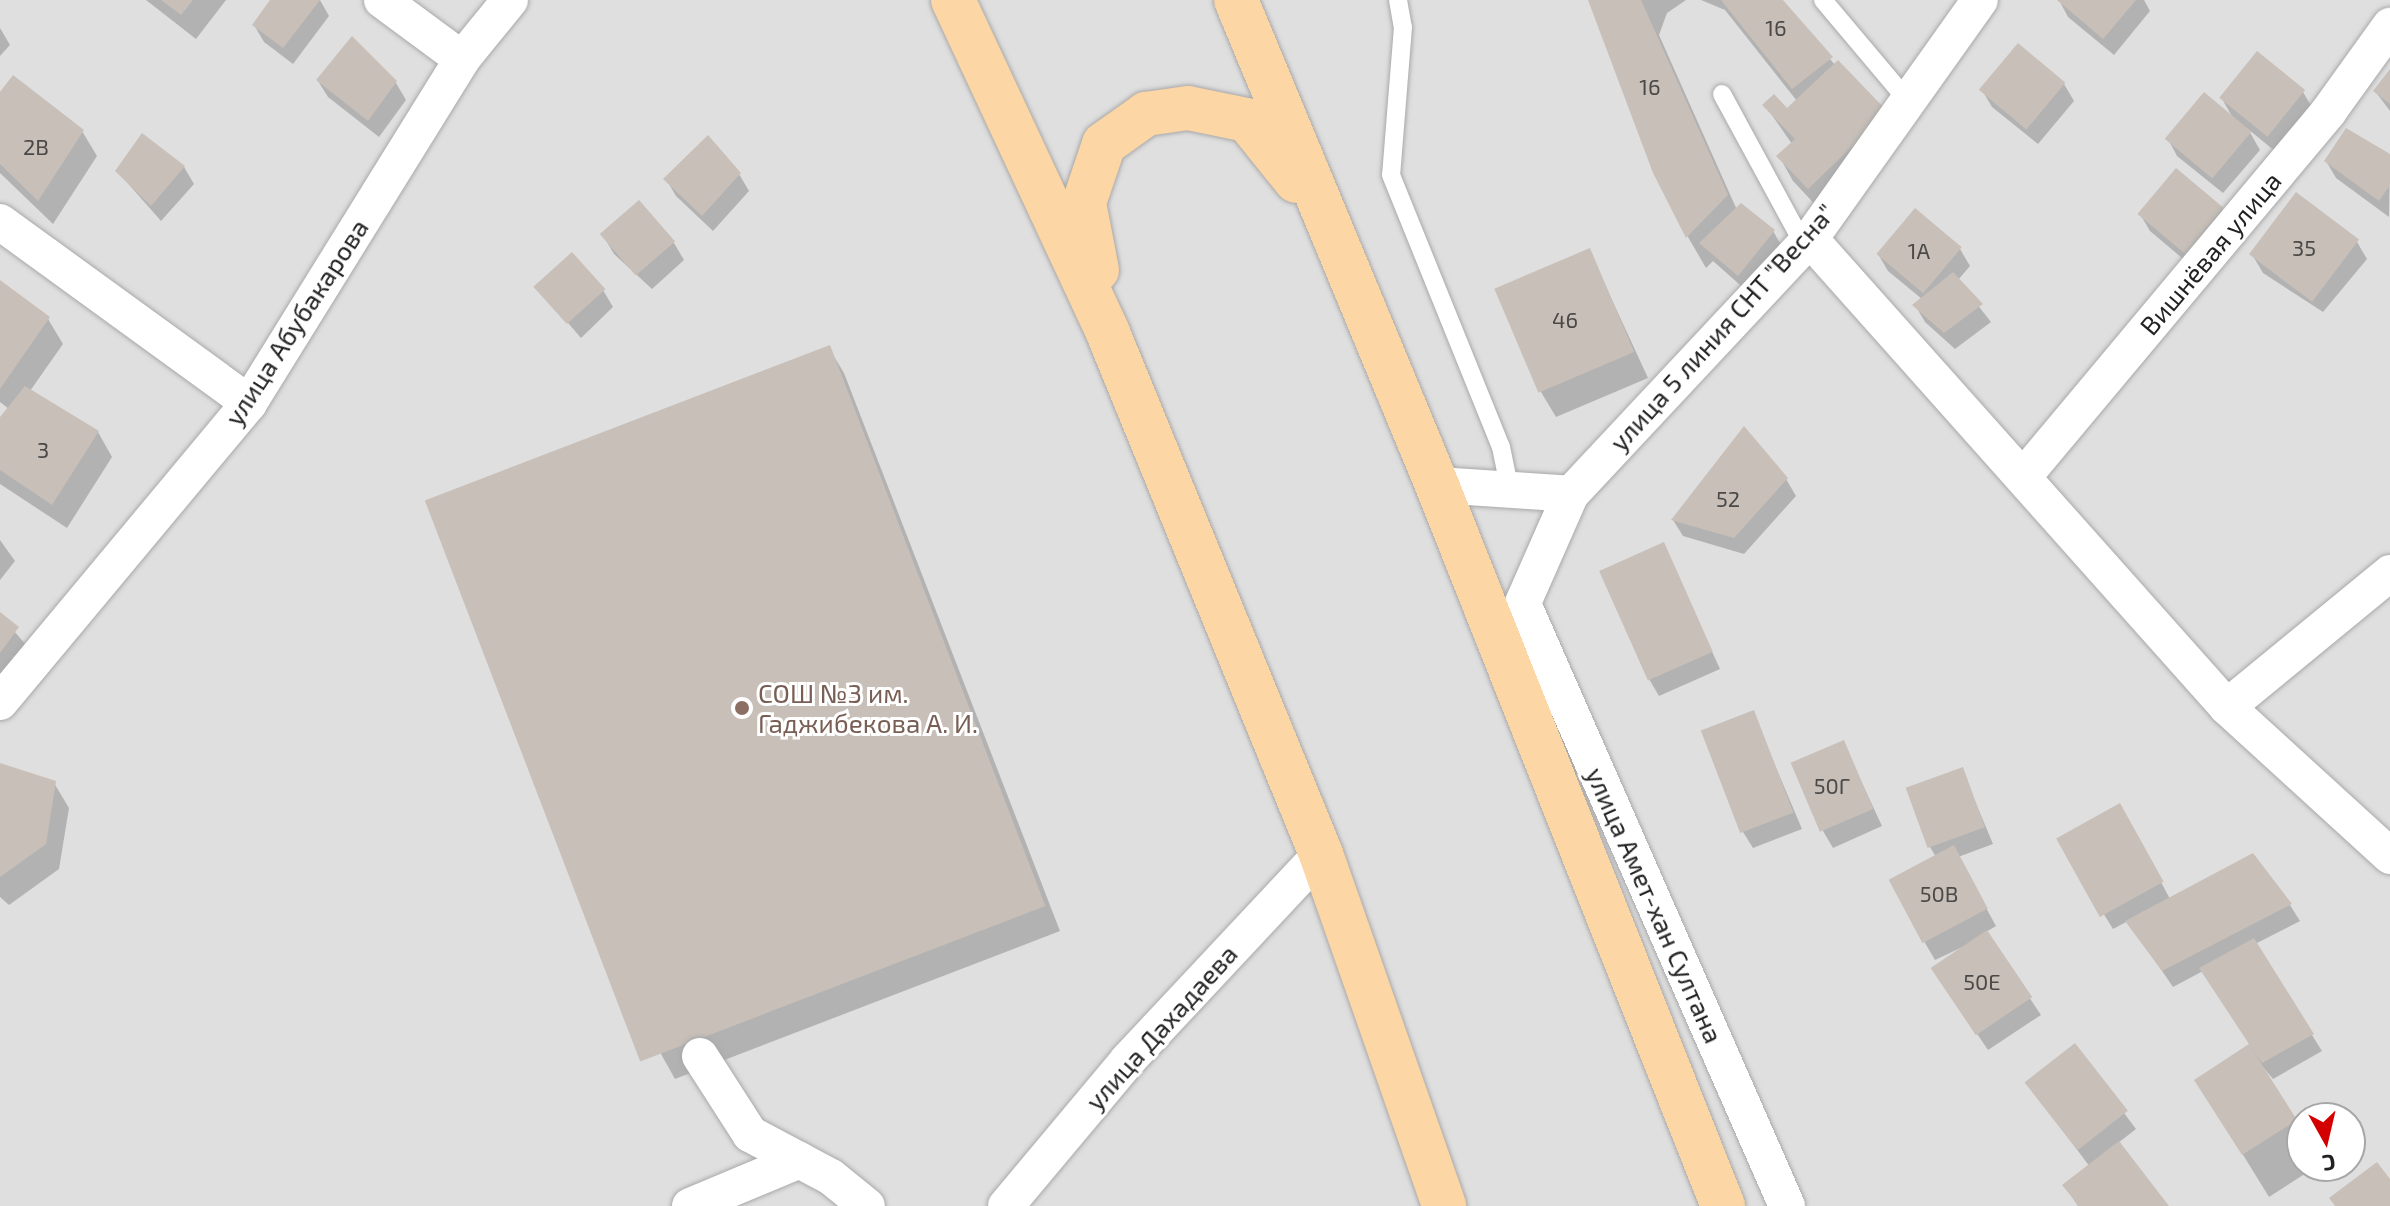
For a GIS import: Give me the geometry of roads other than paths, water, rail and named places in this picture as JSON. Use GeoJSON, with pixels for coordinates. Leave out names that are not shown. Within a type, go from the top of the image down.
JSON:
{"type":"FeatureCollection","features":[{"type":"Feature","properties":{"kind":"main road"},"geometry":{"type":"LineString","coordinates":[[953,0],[1108,333],[1321,854],[1444,1206]]}},
{"type":"Feature","properties":{"kind":"main road"},"geometry":{"type":"LineString","coordinates":[[1236,0],[1503,648],[1723,1206]]}},
{"type":"Feature","properties":{"kind":"main road"},"geometry":{"type":"LineString","coordinates":[[1108,333],[1084,203],[1104,144],[1146,114],[1188,108],[1247,120],[1328,220]]}},
{"type":"Feature","properties":{"kind":"street"},"geometry":{"type":"LineString","coordinates":[[382,0],[462,59]]}},
{"type":"Feature","properties":{"kind":"street","name":"улица Абубакарова"},"geometry":{"type":"LineString","coordinates":[[0,702],[249,403],[462,59],[510,0]]}},
{"type":"Feature","properties":{"kind":"street","name":"улица 5 линия СНТ \"Весна\""},"geometry":{"type":"LineString","coordinates":[[1503,648],[1571,494],[1807,242],[1980,0]]}},
{"type":"Feature","properties":{"kind":"street","name":"Вишнёвая улица"},"geometry":{"type":"LineString","coordinates":[[2024,476],[2329,111],[2390,26]]}},
{"type":"Feature","properties":{"kind":"street"},"geometry":{"type":"LineString","coordinates":[[0,222],[249,403]]}},
{"type":"Feature","properties":{"kind":"street"},"geometry":{"type":"LineString","coordinates":[[1807,242],[2024,476],[2227,707],[2390,856]]}},
{"type":"Feature","properties":{"kind":"street"},"geometry":{"type":"LineString","coordinates":[[1437,485],[1571,494]]}},
{"type":"Feature","properties":{"kind":"street"},"geometry":{"type":"LineString","coordinates":[[2227,707],[2390,573]]}},
{"type":"Feature","properties":{"kind":"street","name":"улица Амет-хан Султана"},"geometry":{"type":"LineString","coordinates":[[1523,604],[1787,1206]]}},
{"type":"Feature","properties":{"kind":"street","name":"улица Дахадаева"},"geometry":{"type":"LineString","coordinates":[[1006,1206],[1128,1060],[1321,854]]}},
{"type":"Feature","properties":{"kind":"street"},"geometry":{"type":"LineString","coordinates":[[700,1056],[750,1134],[831,1177],[867,1206]]}},
{"type":"Feature","properties":{"kind":"street"},"geometry":{"type":"LineString","coordinates":[[690,1206],[800,1160]]}},
{"type":"Feature","properties":{"kind":"lane"},"geometry":{"type":"LineString","coordinates":[[1398,0],[1403,27],[1391,175],[1501,447],[1510,491]]}},
{"type":"Feature","properties":{"kind":"lane"},"geometry":{"type":"LineString","coordinates":[[1823,0],[1908,101]]}},
{"type":"Feature","properties":{"kind":"lane"},"geometry":{"type":"LineString","coordinates":[[1722,94],[1807,242]]}},
{"type":"Feature","properties":{"kind":"place","name":"СОШ №3 им. Гаджибекова А. И."},"geometry":{"type":"Point","coordinates":[742,708]}}]}
